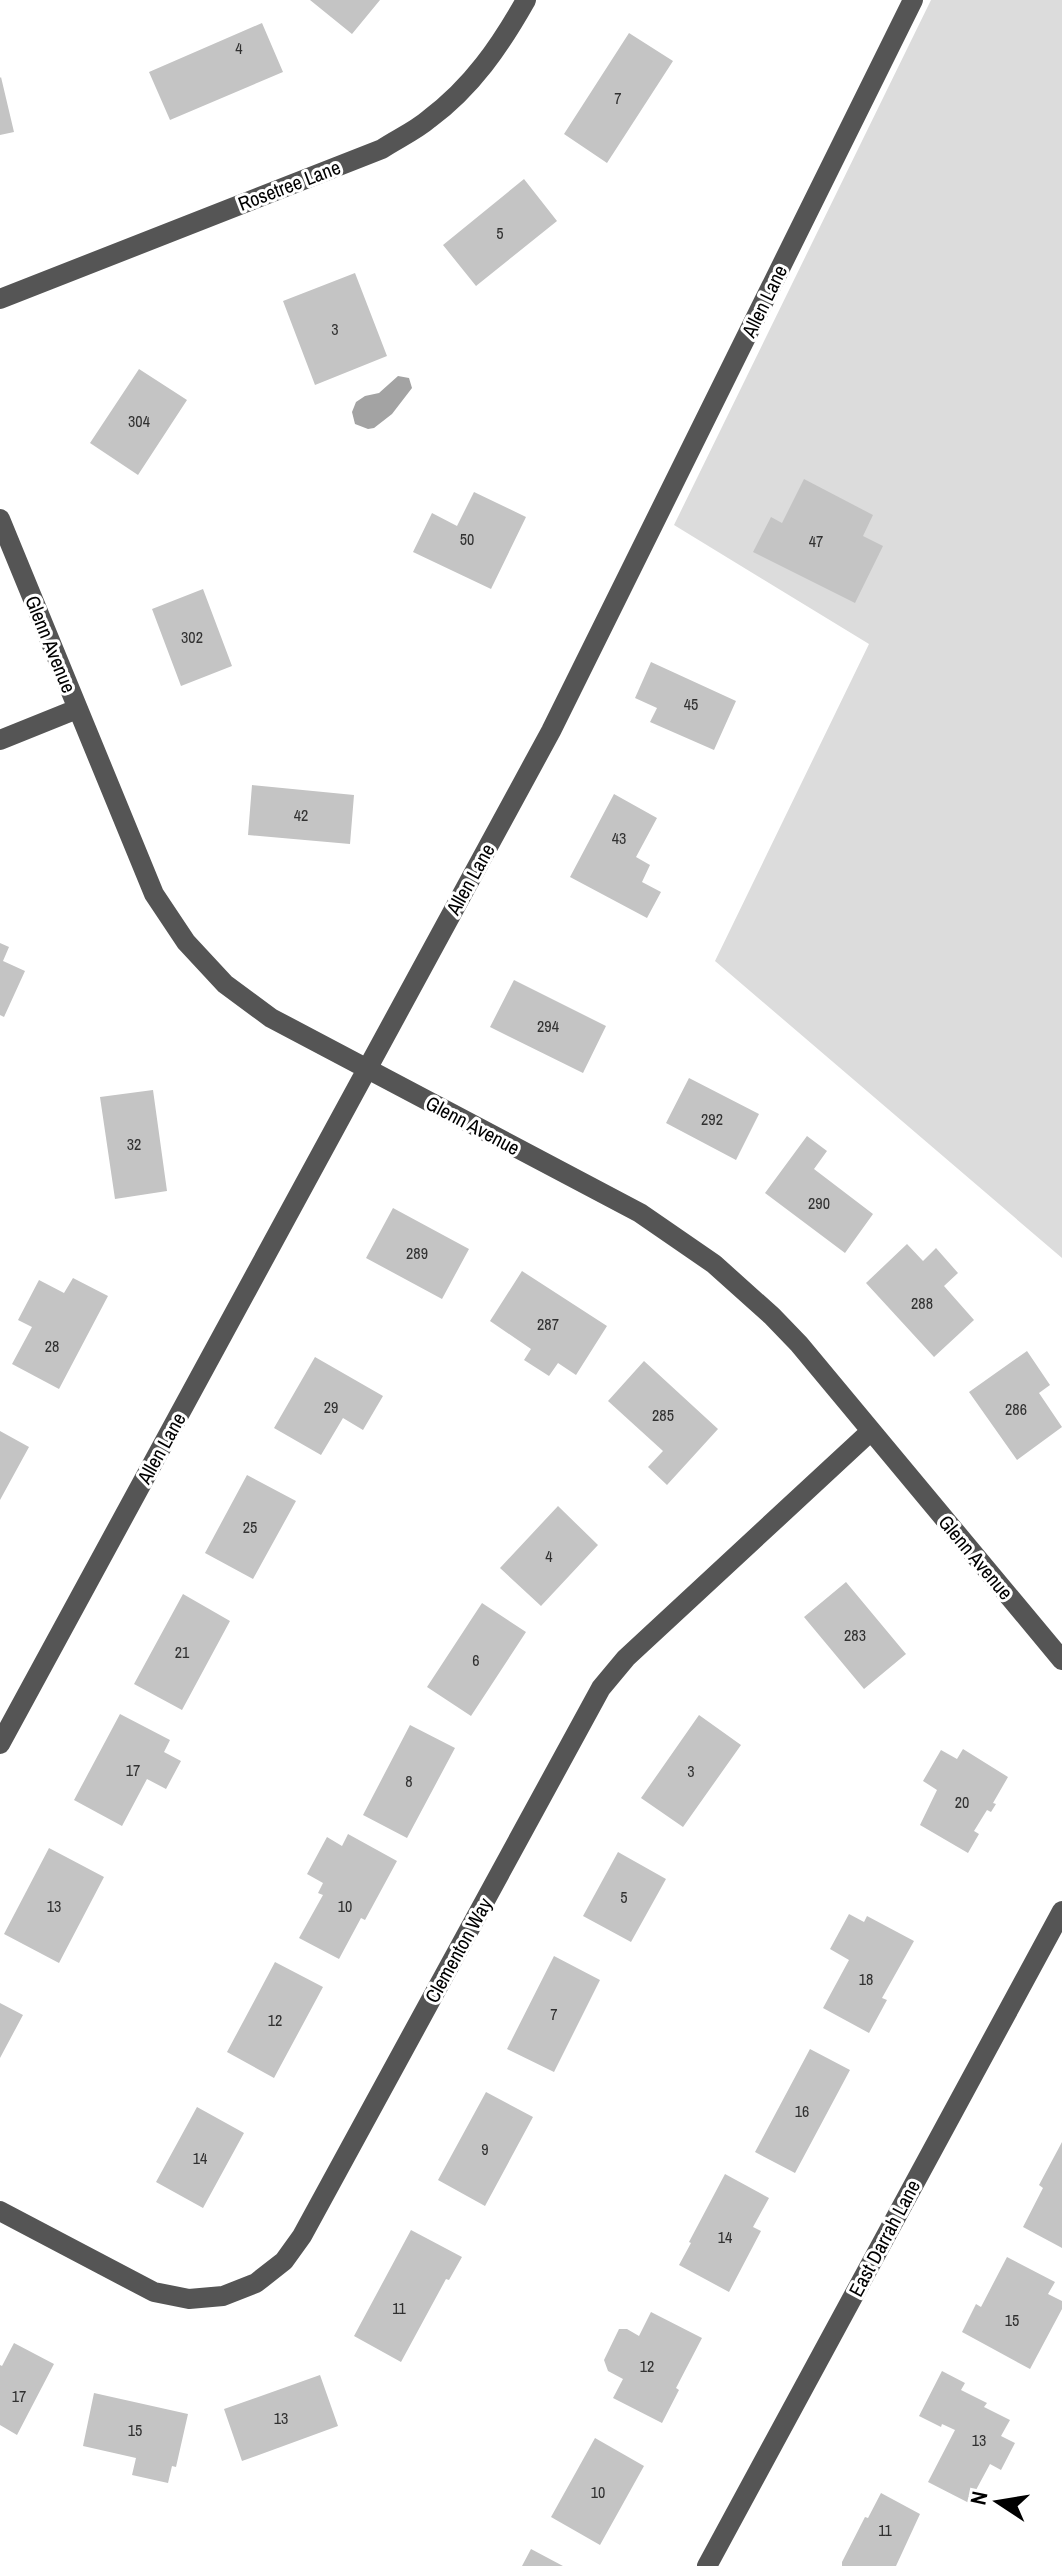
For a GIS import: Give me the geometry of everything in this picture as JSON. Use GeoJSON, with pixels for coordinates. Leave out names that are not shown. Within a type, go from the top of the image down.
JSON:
{"type":"FeatureCollection","features":[{"type":"Feature","properties":{"kind":"street","name":"Rosetree Lane"},"geometry":{"type":"LineString","coordinates":[[0,299],[382,149],[428,120],[473,80],[503,42],[526,0]]}},
{"type":"Feature","properties":{"kind":"street","name":"Allen Lane"},"geometry":{"type":"LineString","coordinates":[[0,1744],[551,731],[913,0]]}},
{"type":"Feature","properties":{"kind":"street","name":"Glenn Avenue"},"geometry":{"type":"LineString","coordinates":[[0,519],[154,894],[186,942],[225,984],[271,1018],[640,1213],[714,1264],[790,1335],[1062,1660]]}},
{"type":"Feature","properties":{"kind":"street"},"geometry":{"type":"LineString","coordinates":[[0,740],[77,709]]}},
{"type":"Feature","properties":{"kind":"street","name":"Clementon Way"},"geometry":{"type":"LineString","coordinates":[[0,2211],[154,2292],[189,2299],[223,2296],[245,2288],[284,2261],[302,2236],[601,1688],[626,1658],[871,1431]]}},
{"type":"Feature","properties":{"kind":"street","name":"East Darrah Lane"},"geometry":{"type":"LineString","coordinates":[[707,2566],[1062,1911]]}},
{"type":"Feature","properties":{"kind":"shaded area"},"geometry":{"type":"Polygon","coordinates":[[[931,0],[1062,0],[1062,1258],[715,961],[869,644],[674,525],[931,0]]]}},
{"type":"Feature","properties":{"kind":"shaded area"},"geometry":{"type":"Polygon","coordinates":[[[398,376],[409,378],[412,388],[392,414],[374,428],[355,424],[352,412],[356,402],[379,393],[398,376]]]}},
{"type":"Feature","properties":{"kind":"building"},"geometry":{"type":"Polygon","coordinates":[[[310,0],[380,0],[352,34],[310,0]]]}},
{"type":"Feature","properties":{"kind":"building"},"geometry":{"type":"Polygon","coordinates":[[[262,23],[283,72],[170,120],[149,72],[262,23]]]}},
{"type":"Feature","properties":{"kind":"building"},"geometry":{"type":"Polygon","coordinates":[[[629,33],[673,61],[607,163],[564,134],[629,33]]]}},
{"type":"Feature","properties":{"kind":"building"},"geometry":{"type":"Polygon","coordinates":[[[0,78],[14,132],[0,135],[0,78]]]}},
{"type":"Feature","properties":{"kind":"building"},"geometry":{"type":"Polygon","coordinates":[[[524,179],[557,221],[476,286],[443,245],[524,179]]]}},
{"type":"Feature","properties":{"kind":"building"},"geometry":{"type":"Polygon","coordinates":[[[355,273],[387,356],[315,385],[283,301],[355,273]]]}},
{"type":"Feature","properties":{"kind":"building"},"geometry":{"type":"Polygon","coordinates":[[[139,369],[187,400],[138,475],[90,443],[139,369]]]}},
{"type":"Feature","properties":{"kind":"building"},"geometry":{"type":"Polygon","coordinates":[[[804,479],[873,515],[863,536],[883,546],[855,603],[753,552],[771,517],[782,523],[804,479]]]}},
{"type":"Feature","properties":{"kind":"building"},"geometry":{"type":"Polygon","coordinates":[[[474,492],[526,517],[491,589],[413,552],[432,513],[457,526],[474,492]]]}},
{"type":"Feature","properties":{"kind":"building"},"geometry":{"type":"Polygon","coordinates":[[[203,589],[232,666],[181,686],[152,609],[203,589]]]}},
{"type":"Feature","properties":{"kind":"building"},"geometry":{"type":"Polygon","coordinates":[[[651,662],[736,701],[714,750],[650,722],[657,708],[635,698],[651,662]]]}},
{"type":"Feature","properties":{"kind":"building"},"geometry":{"type":"Polygon","coordinates":[[[252,785],[354,795],[350,844],[248,835],[252,785]]]}},
{"type":"Feature","properties":{"kind":"building"},"geometry":{"type":"Polygon","coordinates":[[[614,794],[657,818],[636,857],[650,865],[642,882],[661,892],[647,918],[570,877],[614,794]]]}},
{"type":"Feature","properties":{"kind":"building"},"geometry":{"type":"Polygon","coordinates":[[[0,943],[9,947],[3,961],[25,971],[4,1017],[0,1015],[0,943]]]}},
{"type":"Feature","properties":{"kind":"building"},"geometry":{"type":"Polygon","coordinates":[[[514,980],[606,1026],[583,1073],[490,1027],[514,980]]]}},
{"type":"Feature","properties":{"kind":"building"},"geometry":{"type":"Polygon","coordinates":[[[689,1078],[759,1114],[736,1160],[666,1123],[689,1078]]]}},
{"type":"Feature","properties":{"kind":"building"},"geometry":{"type":"Polygon","coordinates":[[[153,1090],[167,1191],[115,1199],[100,1097],[153,1090]]]}},
{"type":"Feature","properties":{"kind":"building"},"geometry":{"type":"Polygon","coordinates":[[[807,1136],[827,1151],[814,1169],[873,1214],[845,1253],[765,1193],[807,1136]]]}},
{"type":"Feature","properties":{"kind":"building"},"geometry":{"type":"Polygon","coordinates":[[[393,1208],[469,1249],[442,1299],[366,1258],[393,1208]]]}},
{"type":"Feature","properties":{"kind":"building"},"geometry":{"type":"Polygon","coordinates":[[[907,1244],[923,1261],[936,1248],[958,1273],[944,1286],[974,1320],[934,1357],[866,1283],[907,1244]]]}},
{"type":"Feature","properties":{"kind":"building"},"geometry":{"type":"Polygon","coordinates":[[[522,1271],[607,1326],[576,1375],[558,1363],[549,1376],[524,1360],[531,1349],[490,1321],[522,1271]]]}},
{"type":"Feature","properties":{"kind":"building"},"geometry":{"type":"Polygon","coordinates":[[[73,1278],[108,1296],[59,1389],[12,1364],[32,1327],[18,1320],[39,1280],[64,1293],[73,1278]]]}},
{"type":"Feature","properties":{"kind":"building"},"geometry":{"type":"Polygon","coordinates":[[[1027,1351],[1050,1385],[1039,1393],[1062,1427],[1017,1460],[969,1392],[1027,1351]]]}},
{"type":"Feature","properties":{"kind":"building"},"geometry":{"type":"Polygon","coordinates":[[[315,1357],[383,1396],[363,1430],[343,1418],[321,1455],[274,1428],[315,1357]]]}},
{"type":"Feature","properties":{"kind":"building"},"geometry":{"type":"Polygon","coordinates":[[[644,1361],[718,1429],[667,1485],[648,1467],[663,1451],[608,1401],[644,1361]]]}},
{"type":"Feature","properties":{"kind":"building"},"geometry":{"type":"Polygon","coordinates":[[[0,1431],[29,1447],[0,1500],[0,1431]]]}},
{"type":"Feature","properties":{"kind":"building"},"geometry":{"type":"Polygon","coordinates":[[[247,1475],[296,1501],[253,1579],[205,1553],[247,1475]]]}},
{"type":"Feature","properties":{"kind":"building"},"geometry":{"type":"Polygon","coordinates":[[[558,1506],[598,1545],[541,1606],[500,1568],[558,1506]]]}},
{"type":"Feature","properties":{"kind":"building"},"geometry":{"type":"Polygon","coordinates":[[[846,1582],[906,1654],[864,1689],[804,1617],[846,1582]]]}},
{"type":"Feature","properties":{"kind":"building"},"geometry":{"type":"Polygon","coordinates":[[[183,1594],[230,1621],[182,1710],[134,1684],[183,1594]]]}},
{"type":"Feature","properties":{"kind":"building"},"geometry":{"type":"Polygon","coordinates":[[[482,1603],[526,1632],[471,1716],[427,1687],[482,1603]]]}},
{"type":"Feature","properties":{"kind":"building"},"geometry":{"type":"Polygon","coordinates":[[[120,1714],[170,1740],[164,1752],[181,1761],[166,1789],[147,1779],[122,1826],[74,1800],[120,1714]]]}},
{"type":"Feature","properties":{"kind":"building"},"geometry":{"type":"Polygon","coordinates":[[[699,1715],[741,1745],[683,1827],[641,1798],[699,1715]]]}},
{"type":"Feature","properties":{"kind":"building"},"geometry":{"type":"Polygon","coordinates":[[[410,1725],[455,1748],[407,1838],[363,1815],[410,1725]]]}},
{"type":"Feature","properties":{"kind":"building"},"geometry":{"type":"Polygon","coordinates":[[[963,1749],[1008,1777],[991,1812],[987,1810],[974,1831],[979,1834],[968,1853],[920,1825],[937,1790],[923,1781],[941,1750],[957,1759],[963,1749]]]}},
{"type":"Feature","properties":{"kind":"building"},"geometry":{"type":"Polygon","coordinates":[[[348,1834],[397,1861],[365,1920],[361,1918],[339,1959],[299,1938],[323,1895],[318,1893],[323,1883],[307,1874],[327,1837],[342,1846],[348,1834]]]}},
{"type":"Feature","properties":{"kind":"building"},"geometry":{"type":"Polygon","coordinates":[[[49,1848],[104,1877],[59,1963],[4,1934],[49,1848]]]}},
{"type":"Feature","properties":{"kind":"building"},"geometry":{"type":"Polygon","coordinates":[[[618,1852],[666,1879],[631,1942],[583,1916],[618,1852]]]}},
{"type":"Feature","properties":{"kind":"building"},"geometry":{"type":"Polygon","coordinates":[[[849,1914],[864,1922],[867,1916],[914,1941],[882,1998],[887,2000],[869,2033],[823,2008],[849,1960],[830,1949],[849,1914]]]}},
{"type":"Feature","properties":{"kind":"building"},"geometry":{"type":"Polygon","coordinates":[[[554,1956],[600,1980],[554,2072],[507,2049],[554,1956]]]}},
{"type":"Feature","properties":{"kind":"building"},"geometry":{"type":"Polygon","coordinates":[[[275,1962],[323,1987],[274,2078],[227,2052],[275,1962]]]}},
{"type":"Feature","properties":{"kind":"building"},"geometry":{"type":"Polygon","coordinates":[[[0,2003],[23,2015],[0,2058],[0,2003]]]}},
{"type":"Feature","properties":{"kind":"building"},"geometry":{"type":"Polygon","coordinates":[[[810,2049],[850,2070],[795,2173],[755,2152],[810,2049]]]}},
{"type":"Feature","properties":{"kind":"building"},"geometry":{"type":"Polygon","coordinates":[[[486,2092],[533,2117],[485,2206],[438,2180],[486,2092]]]}},
{"type":"Feature","properties":{"kind":"building"},"geometry":{"type":"Polygon","coordinates":[[[197,2107],[244,2133],[203,2208],[156,2182],[197,2107]]]}},
{"type":"Feature","properties":{"kind":"building"},"geometry":{"type":"Polygon","coordinates":[[[1062,2142],[1062,2248],[1023,2227],[1043,2188],[1039,2185],[1062,2142]]]}},
{"type":"Feature","properties":{"kind":"building"},"geometry":{"type":"Polygon","coordinates":[[[725,2174],[769,2198],[753,2227],[761,2231],[729,2292],[679,2265],[725,2174]]]}},
{"type":"Feature","properties":{"kind":"building"},"geometry":{"type":"Polygon","coordinates":[[[411,2230],[462,2257],[449,2280],[446,2279],[401,2362],[354,2336],[411,2230]]]}},
{"type":"Feature","properties":{"kind":"building"},"geometry":{"type":"Polygon","coordinates":[[[1007,2257],[1055,2282],[1048,2294],[1062,2301],[1062,2309],[1030,2369],[962,2332],[976,2304],[981,2307],[1007,2257]]]}},
{"type":"Feature","properties":{"kind":"building"},"geometry":{"type":"Polygon","coordinates":[[[651,2312],[702,2338],[662,2423],[613,2398],[623,2379],[608,2371],[604,2360],[619,2329],[627,2329],[639,2336],[651,2312]]]}},
{"type":"Feature","properties":{"kind":"building"},"geometry":{"type":"Polygon","coordinates":[[[14,2343],[54,2364],[17,2435],[0,2425],[0,2365],[14,2343]]]}},
{"type":"Feature","properties":{"kind":"building"},"geometry":{"type":"Polygon","coordinates":[[[942,2371],[965,2383],[961,2390],[987,2403],[984,2407],[1010,2420],[1001,2436],[1015,2443],[1001,2470],[990,2464],[969,2503],[928,2482],[955,2430],[919,2416],[942,2371]]]}},
{"type":"Feature","properties":{"kind":"building"},"geometry":{"type":"Polygon","coordinates":[[[320,2375],[338,2426],[242,2461],[224,2409],[320,2375]]]}},
{"type":"Feature","properties":{"kind":"building"},"geometry":{"type":"Polygon","coordinates":[[[94,2393],[188,2414],[176,2467],[172,2466],[168,2483],[132,2475],[136,2458],[83,2446],[94,2393]]]}},
{"type":"Feature","properties":{"kind":"building"},"geometry":{"type":"Polygon","coordinates":[[[595,2438],[644,2466],[600,2545],[551,2517],[595,2438]]]}},
{"type":"Feature","properties":{"kind":"building"},"geometry":{"type":"Polygon","coordinates":[[[881,2493],[920,2514],[896,2566],[842,2566],[865,2517],[868,2518],[881,2493]]]}},
{"type":"Feature","properties":{"kind":"building"},"geometry":{"type":"Polygon","coordinates":[[[531,2549],[563,2566],[522,2566],[531,2549]]]}}]}
